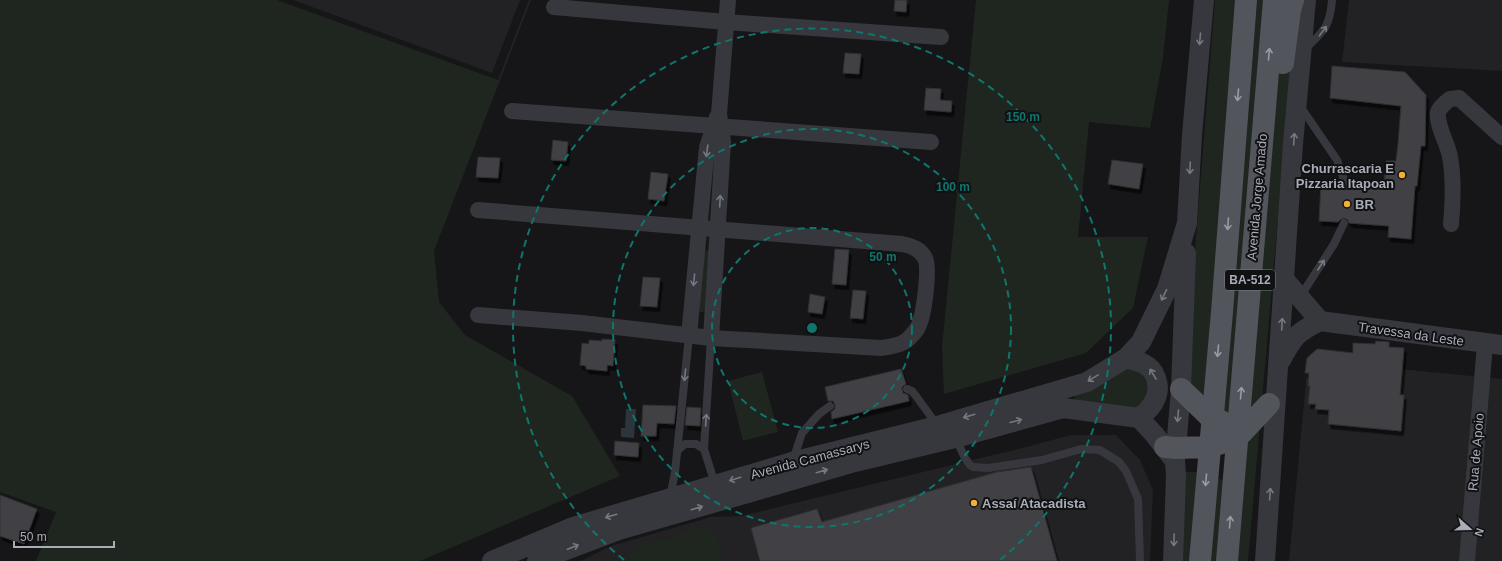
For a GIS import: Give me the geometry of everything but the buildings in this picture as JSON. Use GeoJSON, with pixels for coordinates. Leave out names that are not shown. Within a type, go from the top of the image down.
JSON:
{"type":"FeatureCollection","features":[{"type":"Feature","properties":{"kind":"main road","name":"Avenida Jorge Amado"},"geometry":{"type":"LineString","coordinates":[[1200,561],[1222,312],[1246,0]]}},
{"type":"Feature","properties":{"kind":"main road","name":"Avenida Jorge Amado"},"geometry":{"type":"LineString","coordinates":[[1227,561],[1274,0]]}},
{"type":"Feature","properties":{"kind":"main road"},"geometry":{"type":"LineString","coordinates":[[1262,141],[1273,114],[1279,91],[1290,10],[1293,0]]}},
{"type":"Feature","properties":{"kind":"main road"},"geometry":{"type":"LineString","coordinates":[[1181,389],[1212,419],[1227,422],[1238,430]]}},
{"type":"Feature","properties":{"kind":"main road"},"geometry":{"type":"LineString","coordinates":[[1172,452],[1209,447],[1238,430],[1273,398]]}},
{"type":"Feature","properties":{"kind":"street"},"geometry":{"type":"LineString","coordinates":[[711,338],[723,142],[718,122],[728,0]]}},
{"type":"Feature","properties":{"kind":"street"},"geometry":{"type":"LineString","coordinates":[[1173,561],[1176,476],[1172,452],[1181,389],[1192,135],[1204,0]]}},
{"type":"Feature","properties":{"kind":"street"},"geometry":{"type":"LineString","coordinates":[[1265,561],[1273,398],[1280,363],[1284,279],[1300,54],[1306,0]]}},
{"type":"Feature","properties":{"kind":"street"},"geometry":{"type":"LineString","coordinates":[[554,7],[726,22],[941,37]]}},
{"type":"Feature","properties":{"kind":"street"},"geometry":{"type":"LineString","coordinates":[[1451,224],[1453,196],[1450,156],[1438,119],[1438,112],[1440,108],[1450,98],[1459,98],[1502,137]]}},
{"type":"Feature","properties":{"kind":"street"},"geometry":{"type":"LineString","coordinates":[[512,111],[718,122],[931,142]]}},
{"type":"Feature","properties":{"kind":"street"},"geometry":{"type":"LineString","coordinates":[[689,336],[707,147],[718,122]]}},
{"type":"Feature","properties":{"kind":"street"},"geometry":{"type":"LineString","coordinates":[[478,210],[902,244],[913,246],[926,259],[928,266],[924,305],[920,322],[912,336],[901,344],[882,348],[711,338],[582,323],[478,315]]}},
{"type":"Feature","properties":{"kind":"street","name":"Avenida Camassarys"},"geometry":{"type":"LineString","coordinates":[[492,561],[573,527],[792,462],[937,426],[1087,382],[1126,358],[1141,342],[1167,289],[1187,223]]}},
{"type":"Feature","properties":{"kind":"street"},"geometry":{"type":"LineString","coordinates":[[1280,363],[1290,343],[1301,330],[1320,321],[1284,279]]}},
{"type":"Feature","properties":{"kind":"street","name":"Travessa da Leste"},"geometry":{"type":"LineString","coordinates":[[1320,321],[1494,344]]}},
{"type":"Feature","properties":{"kind":"street","name":"Rua de Apoio"},"geometry":{"type":"LineString","coordinates":[[1468,561],[1494,344]]}},
{"type":"Feature","properties":{"kind":"street"},"geometry":{"type":"LineString","coordinates":[[1126,358],[1145,364],[1154,373],[1159,386],[1157,396],[1147,412],[1138,418],[1172,452]]}},
{"type":"Feature","properties":{"kind":"street","name":"Avenida Camassarys"},"geometry":{"type":"LineString","coordinates":[[537,561],[627,528],[855,462],[956,438],[1065,408],[1138,418]]}},
{"type":"Feature","properties":{"kind":"lane"},"geometry":{"type":"LineString","coordinates":[[1300,54],[1324,31],[1331,16],[1332,0]]}},
{"type":"Feature","properties":{"kind":"lane"},"geometry":{"type":"LineString","coordinates":[[1297,101],[1337,160],[1346,185]]}},
{"type":"Feature","properties":{"kind":"lane"},"geometry":{"type":"LineString","coordinates":[[1300,297],[1334,244],[1344,223]]}},
{"type":"Feature","properties":{"kind":"lane"},"geometry":{"type":"LineString","coordinates":[[670,499],[675,472],[689,336]]}},
{"type":"Feature","properties":{"kind":"lane"},"geometry":{"type":"LineString","coordinates":[[711,338],[704,449],[715,485]]}},
{"type":"Feature","properties":{"kind":"lane"},"geometry":{"type":"LineString","coordinates":[[907,389],[912,391],[937,426]]}},
{"type":"Feature","properties":{"kind":"lane"},"geometry":{"type":"LineString","coordinates":[[792,462],[802,433],[819,414],[830,406]]}},
{"type":"Feature","properties":{"kind":"lane"},"geometry":{"type":"LineString","coordinates":[[956,438],[965,458],[970,466],[973,467],[988,468],[1042,460],[1081,450],[1100,450],[1118,462],[1126,471],[1138,499],[1140,561]]}},
{"type":"Feature","properties":{"kind":"lane"},"geometry":{"type":"LineString","coordinates":[[677,451],[684,444],[696,444],[704,449]]}},
{"type":"Feature","properties":{"kind":"shaded area"},"geometry":{"type":"Polygon","coordinates":[[[0,0],[277,0],[498,80],[529,0],[531,0],[434,251],[439,302],[465,335],[572,396],[620,476],[420,561],[36,561],[56,512],[0,492],[0,0]]]}},
{"type":"Feature","properties":{"kind":"shaded area"},"geometry":{"type":"Polygon","coordinates":[[[293,0],[520,0],[492,73],[293,0]]]}},
{"type":"Feature","properties":{"kind":"shaded area"},"geometry":{"type":"Polygon","coordinates":[[[976,0],[1169,0],[1163,58],[1150,128],[1089,122],[1078,237],[1148,237],[1133,308],[1086,353],[944,394],[942,347],[976,0]]]}},
{"type":"Feature","properties":{"kind":"shaded area"},"geometry":{"type":"Polygon","coordinates":[[[1215,0],[1237,0],[1205,404],[1194,394],[1191,382],[1192,288],[1215,0]]]}},
{"type":"Feature","properties":{"kind":"shaded area"},"geometry":{"type":"Polygon","coordinates":[[[1256,0],[1266,0],[1232,413],[1220,416],[1256,0]]]}},
{"type":"Feature","properties":{"kind":"shaded area"},"geometry":{"type":"Polygon","coordinates":[[[1280,0],[1297,0],[1248,561],[1233,561],[1280,0]]]}},
{"type":"Feature","properties":{"kind":"shaded area"},"geometry":{"type":"Polygon","coordinates":[[[1349,0],[1502,0],[1502,71],[1342,62],[1349,0]]]}},
{"type":"Feature","properties":{"kind":"shaded area"},"geometry":{"type":"Polygon","coordinates":[[[707,250],[710,252],[706,311],[700,312],[699,308],[704,253],[707,250]]]}},
{"type":"Feature","properties":{"kind":"shaded area"},"geometry":{"type":"Polygon","coordinates":[[[1308,360],[1502,379],[1502,561],[1289,561],[1308,360]]]}},
{"type":"Feature","properties":{"kind":"shaded area"},"geometry":{"type":"Polygon","coordinates":[[[1134,367],[1146,372],[1153,394],[1134,411],[1075,401],[1074,394],[1123,369],[1134,367]]]}},
{"type":"Feature","properties":{"kind":"shaded area"},"geometry":{"type":"Polygon","coordinates":[[[762,372],[778,432],[743,441],[728,381],[762,372]]]}},
{"type":"Feature","properties":{"kind":"shaded area"},"geometry":{"type":"Polygon","coordinates":[[[626,409],[636,409],[634,438],[621,437],[621,428],[625,428],[626,409]]]}},
{"type":"Feature","properties":{"kind":"shaded area","name":"Assaí Atacadista"},"geometry":{"type":"Polygon","coordinates":[[[1071,435],[1116,435],[1140,460],[1153,490],[1150,561],[581,561],[611,546],[711,517],[741,516],[1071,435]]]}},
{"type":"Feature","properties":{"kind":"shaded area"},"geometry":{"type":"Polygon","coordinates":[[[1184,472],[1200,472],[1193,561],[1180,561],[1184,472]]]}},
{"type":"Feature","properties":{"kind":"shaded area"},"geometry":{"type":"Polygon","coordinates":[[[1215,479],[1225,480],[1219,561],[1206,561],[1215,479]]]}},
{"type":"Feature","properties":{"kind":"shaded area"},"geometry":{"type":"Polygon","coordinates":[[[706,527],[721,546],[723,556],[722,561],[628,561],[631,553],[640,545],[657,540],[673,540],[688,530],[706,527]]]}},
{"type":"Feature","properties":{"kind":"place","name":"Churrascaria E Pizzaria Itapoan"},"geometry":{"type":"Point","coordinates":[1402,175]}},
{"type":"Feature","properties":{"kind":"place","name":"BR"},"geometry":{"type":"Point","coordinates":[1347,204]}},
{"type":"Feature","properties":{"kind":"place","name":"Assaí Atacadista"},"geometry":{"type":"Point","coordinates":[974,503]}}]}
